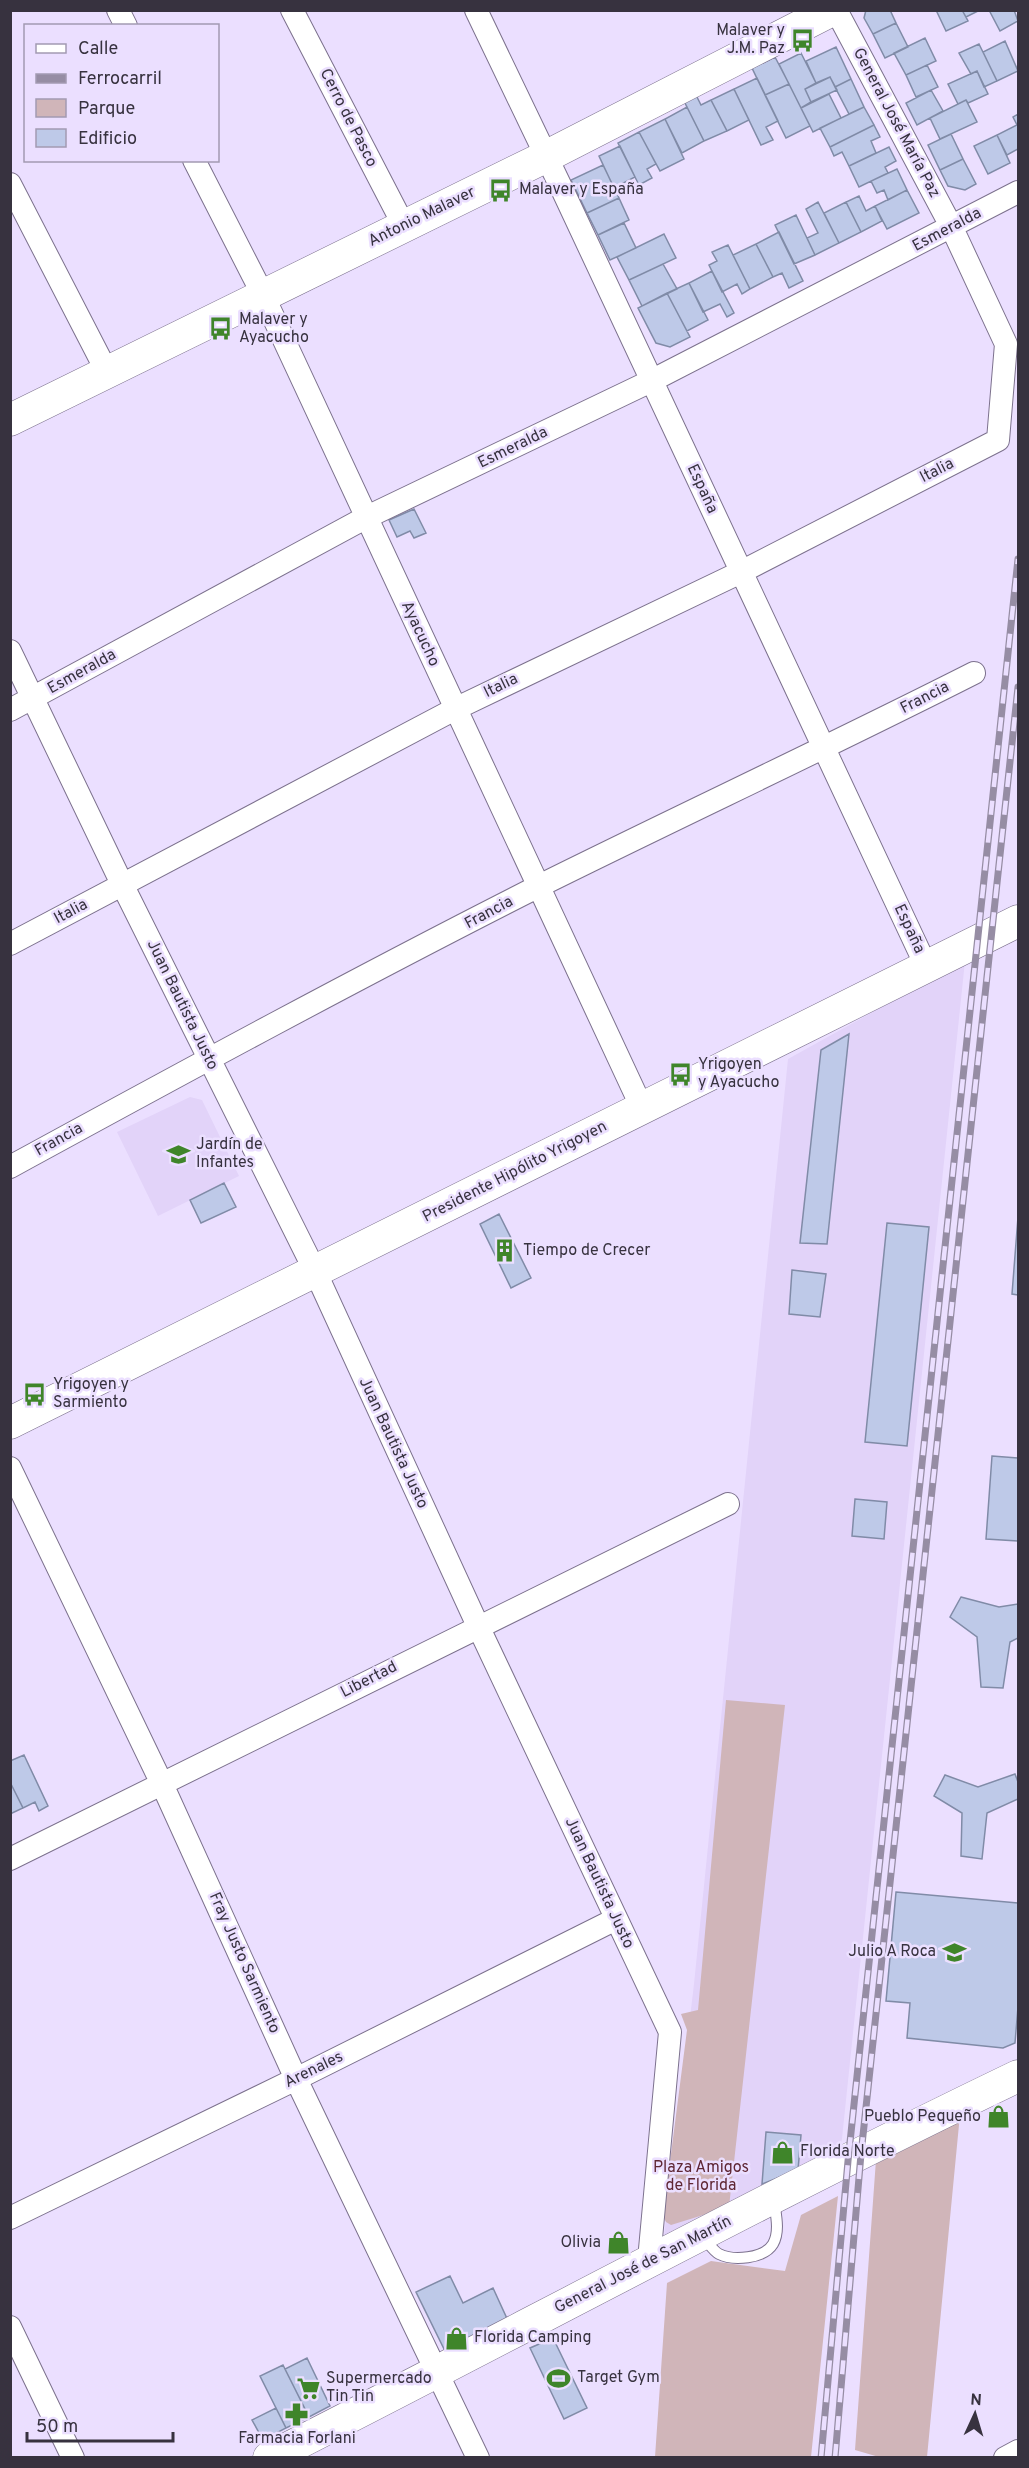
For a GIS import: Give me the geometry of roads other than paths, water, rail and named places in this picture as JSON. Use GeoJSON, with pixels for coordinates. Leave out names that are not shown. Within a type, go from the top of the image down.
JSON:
{"type":"FeatureCollection","features":[{"type":"Feature","properties":{"kind":"street"},"geometry":{"type":"LineString","coordinates":[[118,10],[125,24]]}},
{"type":"Feature","properties":{"kind":"street","name":"Cerro de Pasco"},"geometry":{"type":"LineString","coordinates":[[292,10],[404,226]]}},
{"type":"Feature","properties":{"kind":"street","name":"España"},"geometry":{"type":"LineString","coordinates":[[476,10],[547,156],[927,968]]}},
{"type":"Feature","properties":{"kind":"street","name":"Antonio Malaver"},"geometry":{"type":"LineString","coordinates":[[10,420],[547,156],[834,10]]}},
{"type":"Feature","properties":{"kind":"street","name":"General José María Paz"},"geometry":{"type":"LineString","coordinates":[[834,10],[952,228],[1006,344],[998,440]]}},
{"type":"Feature","properties":{"kind":"street","name":"Ayacucho"},"geometry":{"type":"LineString","coordinates":[[195,162],[263,294],[365,518],[642,1108]]}},
{"type":"Feature","properties":{"kind":"street"},"geometry":{"type":"LineString","coordinates":[[10,184],[107,372]]}},
{"type":"Feature","properties":{"kind":"street","name":"Esmeralda"},"geometry":{"type":"LineString","coordinates":[[10,710],[365,518],[651,381],[1018,192]]}},
{"type":"Feature","properties":{"kind":"street","name":"Italia"},"geometry":{"type":"LineString","coordinates":[[10,944],[455,709],[741,572],[998,440]]}},
{"type":"Feature","properties":{"kind":"street","name":"Juan Bautista Justo"},"geometry":{"type":"LineString","coordinates":[[10,651],[122,884],[315,1271],[478,1626],[670,2032],[649,2260]]}},
{"type":"Feature","properties":{"kind":"street","name":"Francia"},"geometry":{"type":"LineString","coordinates":[[10,1167],[209,1059],[539,886],[824,749],[974,673]]}},
{"type":"Feature","properties":{"kind":"street","name":"Presidente Hipólito Yrigoyen"},"geometry":{"type":"LineString","coordinates":[[10,1423],[1018,921]]}},
{"type":"Feature","properties":{"kind":"street","name":"Fray Justo Sarmiento"},"geometry":{"type":"LineString","coordinates":[[10,1468],[162,1784],[296,2079],[478,2457]]}},
{"type":"Feature","properties":{"kind":"street","name":"Libertad"},"geometry":{"type":"LineString","coordinates":[[10,1858],[728,1504]]}},
{"type":"Feature","properties":{"kind":"street","name":"Arenales"},"geometry":{"type":"LineString","coordinates":[[10,2218],[296,2079],[616,1919]]}},
{"type":"Feature","properties":{"kind":"street","name":"General José de San Martín"},"geometry":{"type":"LineString","coordinates":[[269,2457],[437,2372],[649,2260],[1018,2076]]}},
{"type":"Feature","properties":{"kind":"street"},"geometry":{"type":"LineString","coordinates":[[10,2327],[73,2457]]}},
{"type":"Feature","properties":{"kind":"street"},"geometry":{"type":"LineString","coordinates":[[1005,2457],[1018,2451]]}},
{"type":"Feature","properties":{"kind":"lane"},"geometry":{"type":"LineString","coordinates":[[701,2234],[717,2254],[731,2257],[761,2253],[773,2244],[776,2236],[774,2198]]}},
{"type":"Feature","properties":{"kind":"railway"},"geometry":{"type":"LineString","coordinates":[[821,2458],[848,2161],[1018,559]]}},
{"type":"Feature","properties":{"kind":"railway"},"geometry":{"type":"LineString","coordinates":[[835,2458],[861,2154],[1018,687]]}},
{"type":"Feature","properties":{"kind":"place","name":"Malaver y J.M. Paz"},"geometry":{"type":"Point","coordinates":[803,40]}},
{"type":"Feature","properties":{"kind":"place","name":"Malaver y España"},"geometry":{"type":"Point","coordinates":[501,190]}},
{"type":"Feature","properties":{"kind":"place","name":"Malaver y Ayacucho"},"geometry":{"type":"Point","coordinates":[221,329]}},
{"type":"Feature","properties":{"kind":"place","name":"Yrigoyen y Ayacucho"},"geometry":{"type":"Point","coordinates":[680,1074]}},
{"type":"Feature","properties":{"kind":"place","name":"Jardín de Infantes"},"geometry":{"type":"Point","coordinates":[178,1154]}},
{"type":"Feature","properties":{"kind":"place","name":"Tiempo de Crecer"},"geometry":{"type":"Point","coordinates":[505,1251]}},
{"type":"Feature","properties":{"kind":"place","name":"Yrigoyen y Sarmiento"},"geometry":{"type":"Point","coordinates":[35,1394]}},
{"type":"Feature","properties":{"kind":"place","name":"Julio A Roca"},"geometry":{"type":"Point","coordinates":[954,1952]}},
{"type":"Feature","properties":{"kind":"place","name":"Pueblo Pequeño"},"geometry":{"type":"Point","coordinates":[999,2117]}},
{"type":"Feature","properties":{"kind":"place","name":"Florida Norte"},"geometry":{"type":"Point","coordinates":[782,2152]}},
{"type":"Feature","properties":{"kind":"place","name":"Olivia"},"geometry":{"type":"Point","coordinates":[619,2243]}},
{"type":"Feature","properties":{"kind":"place","name":"Florida Camping"},"geometry":{"type":"Point","coordinates":[456,2338]}},
{"type":"Feature","properties":{"kind":"place","name":"Target Gym"},"geometry":{"type":"Point","coordinates":[559,2378]}},
{"type":"Feature","properties":{"kind":"place","name":"Supermercado Tin Tin"},"geometry":{"type":"Point","coordinates":[308,2388]}},
{"type":"Feature","properties":{"kind":"place","name":"Farmacia Forlani"},"geometry":{"type":"Point","coordinates":[297,2414]}},
{"type":"Feature","properties":{"kind":"park label","name":"Plaza Amigos de Florida"},"geometry":{"type":"Point","coordinates":[701,2177]}}]}
